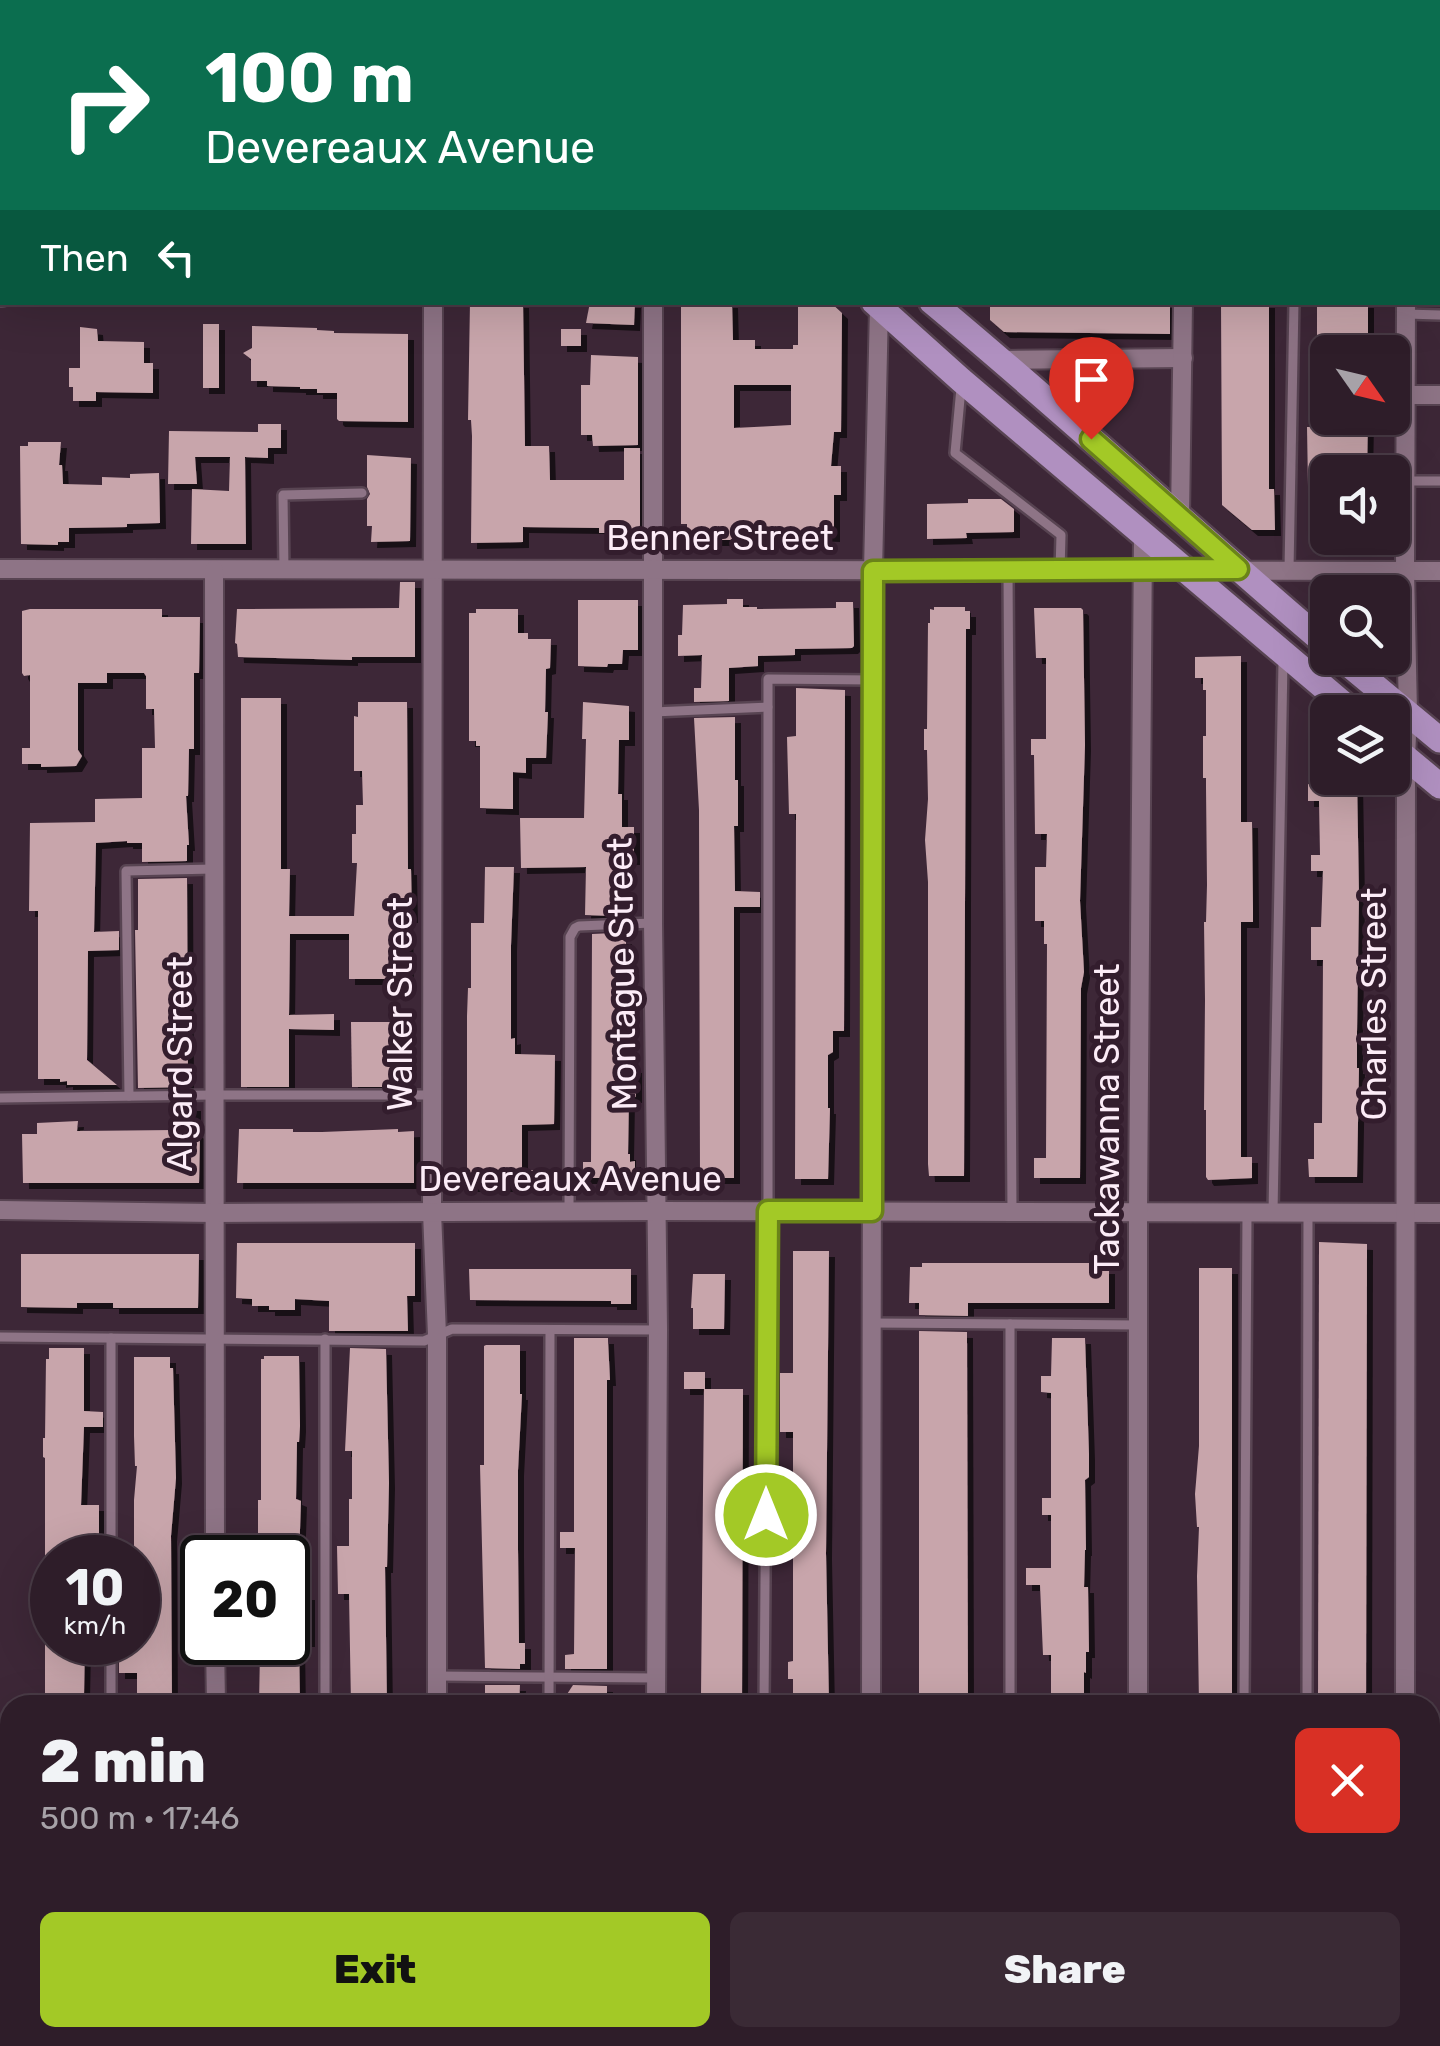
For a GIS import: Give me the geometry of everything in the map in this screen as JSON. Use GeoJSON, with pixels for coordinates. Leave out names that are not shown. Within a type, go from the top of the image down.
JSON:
{"type":"FeatureCollection","features":[{"type":"Feature","properties":{"kind":"main road"},"geometry":{"type":"LineString","coordinates":[[876,305],[1333,695]]}},
{"type":"Feature","properties":{"kind":"main road"},"geometry":{"type":"LineString","coordinates":[[936,305],[1310,631]]}},
{"type":"Feature","properties":{"kind":"main road"},"geometry":{"type":"LineString","coordinates":[[1362,675],[1386,695]]}},
{"type":"Feature","properties":{"kind":"main road"},"geometry":{"type":"LineString","coordinates":[[1410,716],[1440,740]]}},
{"type":"Feature","properties":{"kind":"main road"},"geometry":{"type":"LineString","coordinates":[[1410,761],[1440,786]]}},
{"type":"Feature","properties":{"kind":"street","name":"Walker Street"},"geometry":{"type":"LineString","coordinates":[[433,305],[432,1212],[437,1335],[437,1695]]}},
{"type":"Feature","properties":{"kind":"street","name":"Montague Street"},"geometry":{"type":"LineString","coordinates":[[653,305],[653,923],[658,1211],[656,1695]]}},
{"type":"Feature","properties":{"kind":"street"},"geometry":{"type":"LineString","coordinates":[[871,1695],[876,305]]}},
{"type":"Feature","properties":{"kind":"street"},"geometry":{"type":"LineString","coordinates":[[1180,518],[1184,305]]}},
{"type":"Feature","properties":{"kind":"street","name":"Charles Street"},"geometry":{"type":"LineString","coordinates":[[1406,308],[1406,335]]}},
{"type":"Feature","properties":{"kind":"street"},"geometry":{"type":"LineString","coordinates":[[1002,360],[1182,358]]}},
{"type":"Feature","properties":{"kind":"street"},"geometry":{"type":"LineString","coordinates":[[1410,395],[1440,395]]}},
{"type":"Feature","properties":{"kind":"street","name":"Tackawanna Street"},"geometry":{"type":"LineString","coordinates":[[1138,1695],[1143,534]]}},
{"type":"Feature","properties":{"kind":"street","name":"Charles Street"},"geometry":{"type":"LineString","coordinates":[[1405,555],[1408,695]]}},
{"type":"Feature","properties":{"kind":"street","name":"Benner Street"},"geometry":{"type":"LineString","coordinates":[[0,569],[1440,571]]}},
{"type":"Feature","properties":{"kind":"street","name":"Algard Street"},"geometry":{"type":"LineString","coordinates":[[214,570],[215,1535]]}},
{"type":"Feature","properties":{"kind":"street","name":"Charles Street"},"geometry":{"type":"LineString","coordinates":[[1400,795],[1406,1214],[1405,1695]]}},
{"type":"Feature","properties":{"kind":"street","name":"Devereaux Avenue"},"geometry":{"type":"LineString","coordinates":[[0,1210],[1440,1213]]}},
{"type":"Feature","properties":{"kind":"street"},"geometry":{"type":"LineString","coordinates":[[216,1665],[216,1695]]}},
{"type":"Feature","properties":{"kind":"lane"},"geometry":{"type":"LineString","coordinates":[[1290,570],[1294,305]]}},
{"type":"Feature","properties":{"kind":"lane"},"geometry":{"type":"LineString","coordinates":[[1406,308],[1440,314]]}},
{"type":"Feature","properties":{"kind":"lane"},"geometry":{"type":"LineString","coordinates":[[962,380],[955,453],[1060,536],[1060,571]]}},
{"type":"Feature","properties":{"kind":"lane"},"geometry":{"type":"LineString","coordinates":[[1410,481],[1440,481]]}},
{"type":"Feature","properties":{"kind":"lane"},"geometry":{"type":"LineString","coordinates":[[284,570],[283,494],[362,493]]}},
{"type":"Feature","properties":{"kind":"lane"},"geometry":{"type":"LineString","coordinates":[[1008,571],[1012,1212]]}},
{"type":"Feature","properties":{"kind":"lane"},"geometry":{"type":"LineString","coordinates":[[1273,1213],[1283,653]]}},
{"type":"Feature","properties":{"kind":"lane"},"geometry":{"type":"LineString","coordinates":[[764,1695],[768,679],[872,680]]}},
{"type":"Feature","properties":{"kind":"lane"},"geometry":{"type":"LineString","coordinates":[[654,712],[768,707]]}},
{"type":"Feature","properties":{"kind":"lane"},"geometry":{"type":"LineString","coordinates":[[129,1096],[126,871],[213,870]]}},
{"type":"Feature","properties":{"kind":"lane"},"geometry":{"type":"LineString","coordinates":[[569,1211],[570,938],[580,926],[653,923]]}},
{"type":"Feature","properties":{"kind":"lane"},"geometry":{"type":"LineString","coordinates":[[0,1098],[432,1096]]}},
{"type":"Feature","properties":{"kind":"lane"},"geometry":{"type":"LineString","coordinates":[[1244,1695],[1246,1213]]}},
{"type":"Feature","properties":{"kind":"lane"},"geometry":{"type":"LineString","coordinates":[[1306,1695],[1308,1213]]}},
{"type":"Feature","properties":{"kind":"lane"},"geometry":{"type":"LineString","coordinates":[[872,1323],[1138,1325]]}},
{"type":"Feature","properties":{"kind":"lane"},"geometry":{"type":"LineString","coordinates":[[1010,1324],[1010,1695]]}},
{"type":"Feature","properties":{"kind":"lane"},"geometry":{"type":"LineString","coordinates":[[0,1337],[424,1341],[452,1330],[658,1330]]}},
{"type":"Feature","properties":{"kind":"lane"},"geometry":{"type":"LineString","coordinates":[[549,1695],[550,1330]]}},
{"type":"Feature","properties":{"kind":"lane"},"geometry":{"type":"LineString","coordinates":[[112,1338],[112,1535]]}},
{"type":"Feature","properties":{"kind":"lane"},"geometry":{"type":"LineString","coordinates":[[325,1339],[325,1695]]}},
{"type":"Feature","properties":{"kind":"lane"},"geometry":{"type":"LineString","coordinates":[[112,1665],[112,1695]]}},
{"type":"Feature","properties":{"kind":"lane"},"geometry":{"type":"LineString","coordinates":[[437,1676],[656,1678]]}},
{"type":"Feature","properties":{"kind":"building"},"geometry":{"type":"Polygon","coordinates":[[[470,305],[523,305],[525,446],[549,446],[550,480],[624,480],[624,448],[640,448],[639,529],[599,533],[599,528],[523,527],[523,542],[471,543],[472,436],[468,420],[470,305]]]}},
{"type":"Feature","properties":{"kind":"building"},"geometry":{"type":"Polygon","coordinates":[[[589,305],[635,305],[634,325],[586,323],[589,305]]]}},
{"type":"Feature","properties":{"kind":"building"},"geometry":{"type":"Polygon","coordinates":[[[681,305],[732,305],[733,340],[755,340],[755,349],[793,349],[793,345],[798,345],[798,305],[833,305],[842,313],[841,432],[834,432],[831,466],[841,466],[841,495],[834,495],[834,536],[737,532],[734,540],[689,540],[687,524],[681,524],[681,305]],[[734,385],[734,428],[791,425],[791,385],[734,385]]]}},
{"type":"Feature","properties":{"kind":"building"},"geometry":{"type":"Polygon","coordinates":[[[990,305],[1170,305],[1170,334],[1004,332],[990,320],[990,305]]]}},
{"type":"Feature","properties":{"kind":"building"},"geometry":{"type":"Polygon","coordinates":[[[1221,305],[1269,305],[1269,489],[1274,489],[1275,530],[1252,530],[1222,505],[1221,305]]]}},
{"type":"Feature","properties":{"kind":"building"},"geometry":{"type":"Polygon","coordinates":[[[1317,305],[1368,305],[1368,335],[1317,335],[1317,305]]]}},
{"type":"Feature","properties":{"kind":"building"},"geometry":{"type":"Polygon","coordinates":[[[203,324],[219,324],[219,388],[203,388],[203,324]]]}},
{"type":"Feature","properties":{"kind":"building"},"geometry":{"type":"Polygon","coordinates":[[[252,326],[408,334],[408,422],[339,421],[337,393],[251,381],[251,359],[243,353],[252,348],[252,326]]]}},
{"type":"Feature","properties":{"kind":"building"},"geometry":{"type":"Polygon","coordinates":[[[80,327],[97,329],[98,341],[144,342],[144,363],[153,363],[153,393],[96,392],[96,401],[73,401],[69,368],[80,368],[80,327]]]}},
{"type":"Feature","properties":{"kind":"building"},"geometry":{"type":"Polygon","coordinates":[[[561,329],[581,329],[581,346],[561,346],[561,329]]]}},
{"type":"Feature","properties":{"kind":"building"},"geometry":{"type":"Polygon","coordinates":[[[591,355],[638,357],[638,445],[593,446],[592,435],[581,435],[581,385],[590,385],[591,355]]]}},
{"type":"Feature","properties":{"kind":"building"},"geometry":{"type":"Polygon","coordinates":[[[258,424],[281,424],[281,448],[268,448],[268,458],[245,457],[246,544],[191,544],[192,489],[229,491],[230,457],[195,457],[197,484],[168,484],[169,431],[258,432],[258,424]]]}},
{"type":"Feature","properties":{"kind":"building"},"geometry":{"type":"Polygon","coordinates":[[[1307,427],[1310,435],[1368,435],[1367,455],[1310,455],[1310,544],[1309,544],[1307,427]]]}},
{"type":"Feature","properties":{"kind":"building"},"geometry":{"type":"Polygon","coordinates":[[[28,442],[61,442],[59,465],[63,484],[102,485],[102,477],[159,473],[160,523],[69,528],[69,542],[21,544],[20,446],[28,446],[28,442]]]}},
{"type":"Feature","properties":{"kind":"building"},"geometry":{"type":"Polygon","coordinates":[[[367,455],[411,458],[410,541],[371,542],[372,526],[367,526],[367,455]]]}},
{"type":"Feature","properties":{"kind":"building"},"geometry":{"type":"Polygon","coordinates":[[[968,499],[1001,499],[1014,509],[1014,532],[927,539],[927,504],[968,503],[968,499]]]}},
{"type":"Feature","properties":{"kind":"building"},"geometry":{"type":"Polygon","coordinates":[[[400,582],[415,582],[415,657],[238,657],[237,609],[399,608],[400,582]]]}},
{"type":"Feature","properties":{"kind":"building"},"geometry":{"type":"Polygon","coordinates":[[[727,599],[743,599],[743,607],[757,609],[836,608],[836,602],[853,602],[854,646],[795,649],[795,655],[758,656],[758,666],[729,668],[729,701],[694,702],[694,688],[701,688],[702,655],[678,656],[683,605],[727,604],[727,599]]]}},
{"type":"Feature","properties":{"kind":"building"},"geometry":{"type":"Polygon","coordinates":[[[578,600],[638,600],[638,650],[623,650],[622,664],[578,666],[578,600]]]}},
{"type":"Feature","properties":{"kind":"building"},"geometry":{"type":"Polygon","coordinates":[[[965,607],[965,611],[970,611],[970,629],[966,629],[964,1176],[929,1176],[928,1164],[928,799],[924,729],[928,623],[930,609],[965,607]]]}},
{"type":"Feature","properties":{"kind":"building"},"geometry":{"type":"Polygon","coordinates":[[[1034,608],[1083,610],[1080,1178],[1034,1178],[1034,1158],[1046,1158],[1047,944],[1044,921],[1035,921],[1035,867],[1046,867],[1047,834],[1035,834],[1031,739],[1046,739],[1046,658],[1036,658],[1034,608]]]}},
{"type":"Feature","properties":{"kind":"building"},"geometry":{"type":"Polygon","coordinates":[[[162,609],[162,617],[200,617],[199,673],[194,673],[194,749],[189,749],[186,796],[187,861],[142,862],[142,843],[96,843],[94,932],[119,931],[119,950],[88,951],[87,1060],[117,1085],[67,1085],[67,1081],[60,1079],[38,1079],[38,911],[29,911],[30,823],[95,822],[95,799],[142,798],[142,748],[155,748],[154,709],[146,709],[144,673],[107,673],[107,683],[78,683],[78,750],[82,756],[76,766],[22,764],[22,748],[30,748],[30,675],[22,673],[22,611],[162,609]]]}},
{"type":"Feature","properties":{"kind":"building"},"geometry":{"type":"Polygon","coordinates":[[[476,609],[518,609],[518,633],[528,633],[528,639],[551,639],[550,668],[546,669],[546,758],[526,758],[526,773],[513,772],[513,809],[480,808],[480,746],[469,741],[469,613],[476,613],[476,609]]]}},
{"type":"Feature","properties":{"kind":"building"},"geometry":{"type":"Polygon","coordinates":[[[1241,656],[1241,822],[1252,822],[1253,922],[1241,922],[1241,1157],[1252,1157],[1252,1178],[1208,1180],[1204,1110],[1206,690],[1203,678],[1195,678],[1195,657],[1241,656]]]}},
{"type":"Feature","properties":{"kind":"building"},"geometry":{"type":"Polygon","coordinates":[[[796,688],[845,690],[844,1031],[833,1031],[833,1052],[828,1055],[828,1179],[795,1179],[796,814],[789,814],[787,737],[796,736],[796,688]]]}},
{"type":"Feature","properties":{"kind":"building"},"geometry":{"type":"Polygon","coordinates":[[[241,698],[281,698],[281,869],[290,869],[289,916],[354,916],[357,863],[352,863],[352,834],[356,834],[356,805],[363,805],[362,771],[354,771],[354,716],[358,717],[358,702],[407,702],[412,917],[407,917],[408,979],[349,979],[349,934],[290,934],[289,1015],[334,1014],[334,1030],[289,1029],[289,1087],[241,1087],[241,698]]]}},
{"type":"Feature","properties":{"kind":"building"},"geometry":{"type":"Polygon","coordinates":[[[583,702],[629,706],[629,740],[619,740],[618,794],[622,794],[622,827],[634,827],[634,859],[616,859],[614,916],[585,915],[586,867],[521,868],[520,818],[584,818],[583,702]]]}},
{"type":"Feature","properties":{"kind":"building"},"geometry":{"type":"Polygon","coordinates":[[[735,717],[735,891],[760,892],[760,907],[734,907],[734,1178],[700,1178],[699,810],[694,718],[735,717]]]}},
{"type":"Feature","properties":{"kind":"building"},"geometry":{"type":"Polygon","coordinates":[[[1308,784],[1310,795],[1357,795],[1357,1177],[1309,1177],[1308,1159],[1314,1159],[1314,1123],[1322,1123],[1323,960],[1311,960],[1311,927],[1321,927],[1323,871],[1311,871],[1311,855],[1320,855],[1319,801],[1308,801],[1308,784]]]}},
{"type":"Feature","properties":{"kind":"building"},"geometry":{"type":"Polygon","coordinates":[[[485,867],[514,867],[511,1039],[515,1038],[515,1054],[555,1055],[554,1124],[522,1125],[522,1170],[545,1170],[545,1186],[467,1186],[471,923],[484,923],[485,867]]]}},
{"type":"Feature","properties":{"kind":"building"},"geometry":{"type":"Polygon","coordinates":[[[187,878],[188,1087],[138,1088],[138,879],[187,878]]]}},
{"type":"Feature","properties":{"kind":"building"},"geometry":{"type":"Polygon","coordinates":[[[614,933],[614,938],[626,938],[626,1059],[630,1059],[630,1067],[636,1067],[636,1097],[629,1096],[628,1154],[630,1162],[635,1161],[635,1178],[583,1178],[583,1162],[591,1162],[592,934],[614,933]]]}},
{"type":"Feature","properties":{"kind":"building"},"geometry":{"type":"Polygon","coordinates":[[[351,1022],[403,1022],[401,1087],[352,1087],[351,1022]]]}},
{"type":"Feature","properties":{"kind":"building"},"geometry":{"type":"Polygon","coordinates":[[[174,1105],[195,1105],[195,1131],[200,1134],[199,1183],[23,1183],[22,1134],[37,1134],[37,1123],[78,1121],[77,1131],[175,1130],[174,1105]]]}},
{"type":"Feature","properties":{"kind":"building"},"geometry":{"type":"Polygon","coordinates":[[[239,1129],[414,1131],[414,1183],[237,1183],[239,1129]]]}},
{"type":"Feature","properties":{"kind":"building"},"geometry":{"type":"Polygon","coordinates":[[[1319,1242],[1367,1244],[1366,1695],[1318,1695],[1319,1242]]]}},
{"type":"Feature","properties":{"kind":"building"},"geometry":{"type":"Polygon","coordinates":[[[237,1243],[415,1243],[415,1296],[407,1296],[408,1331],[329,1331],[329,1301],[295,1299],[295,1310],[269,1310],[269,1306],[252,1306],[252,1299],[236,1298],[237,1243]]]}},
{"type":"Feature","properties":{"kind":"building"},"geometry":{"type":"Polygon","coordinates":[[[793,1251],[829,1251],[829,1695],[793,1695],[793,1679],[788,1679],[788,1662],[793,1661],[793,1432],[780,1432],[780,1373],[793,1373],[793,1251]]]}},
{"type":"Feature","properties":{"kind":"building"},"geometry":{"type":"Polygon","coordinates":[[[21,1254],[199,1254],[198,1308],[113,1308],[113,1303],[77,1303],[77,1308],[21,1307],[21,1254]]]}},
{"type":"Feature","properties":{"kind":"building"},"geometry":{"type":"Polygon","coordinates":[[[922,1263],[1096,1263],[1096,1268],[1109,1268],[1109,1303],[968,1303],[968,1316],[919,1315],[919,1303],[909,1303],[910,1267],[922,1267],[922,1263]]]}},
{"type":"Feature","properties":{"kind":"building"},"geometry":{"type":"Polygon","coordinates":[[[1199,1268],[1232,1268],[1232,1695],[1199,1695],[1199,1527],[1195,1494],[1199,1446],[1199,1268]]]}},
{"type":"Feature","properties":{"kind":"building"},"geometry":{"type":"Polygon","coordinates":[[[469,1269],[631,1269],[631,1304],[470,1300],[469,1269]]]}},
{"type":"Feature","properties":{"kind":"building"},"geometry":{"type":"Polygon","coordinates":[[[693,1274],[725,1274],[724,1329],[693,1329],[693,1274]]]}},
{"type":"Feature","properties":{"kind":"building"},"geometry":{"type":"Polygon","coordinates":[[[919,1331],[967,1332],[968,1695],[919,1695],[919,1331]]]}},
{"type":"Feature","properties":{"kind":"building"},"geometry":{"type":"Polygon","coordinates":[[[574,1338],[608,1338],[607,1669],[565,1669],[565,1655],[574,1654],[575,1548],[560,1548],[560,1532],[574,1532],[574,1338]]]}},
{"type":"Feature","properties":{"kind":"building"},"geometry":{"type":"Polygon","coordinates":[[[1052,1338],[1085,1338],[1089,1477],[1085,1480],[1084,1587],[1088,1587],[1089,1652],[1084,1695],[1051,1695],[1051,1655],[1043,1655],[1040,1585],[1026,1585],[1026,1568],[1051,1568],[1051,1515],[1042,1515],[1042,1498],[1051,1498],[1051,1393],[1041,1392],[1041,1376],[1051,1376],[1052,1338]]]}},
{"type":"Feature","properties":{"kind":"building"},"geometry":{"type":"Polygon","coordinates":[[[486,1345],[520,1345],[519,1643],[525,1643],[525,1664],[520,1664],[520,1669],[485,1668],[480,1465],[484,1465],[486,1345]]]}},
{"type":"Feature","properties":{"kind":"building"},"geometry":{"type":"Polygon","coordinates":[[[49,1348],[84,1348],[84,1411],[103,1412],[103,1427],[84,1427],[81,1505],[99,1505],[99,1535],[45,1535],[43,1438],[49,1348]]]}},
{"type":"Feature","properties":{"kind":"building"},"geometry":{"type":"Polygon","coordinates":[[[350,1348],[386,1349],[387,1695],[351,1695],[349,1594],[338,1594],[337,1546],[349,1546],[352,1499],[352,1451],[345,1451],[350,1348]]]}},
{"type":"Feature","properties":{"kind":"building"},"geometry":{"type":"Polygon","coordinates":[[[299,1356],[296,1499],[301,1501],[300,1535],[258,1535],[264,1359],[299,1356]]]}},
{"type":"Feature","properties":{"kind":"building"},"geometry":{"type":"Polygon","coordinates":[[[134,1357],[170,1357],[176,1478],[171,1536],[172,1695],[137,1695],[137,1673],[119,1673],[119,1665],[160,1665],[160,1535],[134,1535],[134,1357]]]}},
{"type":"Feature","properties":{"kind":"building"},"geometry":{"type":"Polygon","coordinates":[[[684,1372],[705,1372],[705,1389],[684,1389],[684,1372]]]}},
{"type":"Feature","properties":{"kind":"building"},"geometry":{"type":"Polygon","coordinates":[[[704,1389],[743,1389],[742,1695],[701,1695],[704,1389]]]}},
{"type":"Feature","properties":{"kind":"building"},"geometry":{"type":"Polygon","coordinates":[[[45,1665],[85,1665],[81,1695],[45,1695],[45,1665]]]}},
{"type":"Feature","properties":{"kind":"building"},"geometry":{"type":"Polygon","coordinates":[[[260,1665],[299,1665],[300,1695],[259,1695],[260,1665]]]}},
{"type":"Feature","properties":{"kind":"building"},"geometry":{"type":"Polygon","coordinates":[[[485,1685],[520,1685],[520,1695],[485,1695],[485,1685]]]}},
{"type":"Feature","properties":{"kind":"building"},"geometry":{"type":"Polygon","coordinates":[[[573,1685],[607,1686],[607,1695],[566,1695],[573,1685]]]}},
{"type":"Feature","properties":{"kind":"route"},"geometry":{"type":"LineString","coordinates":[[766,1515],[768,1211],[872,1211],[873,571],[1238,569],[1091,439]]}}]}
